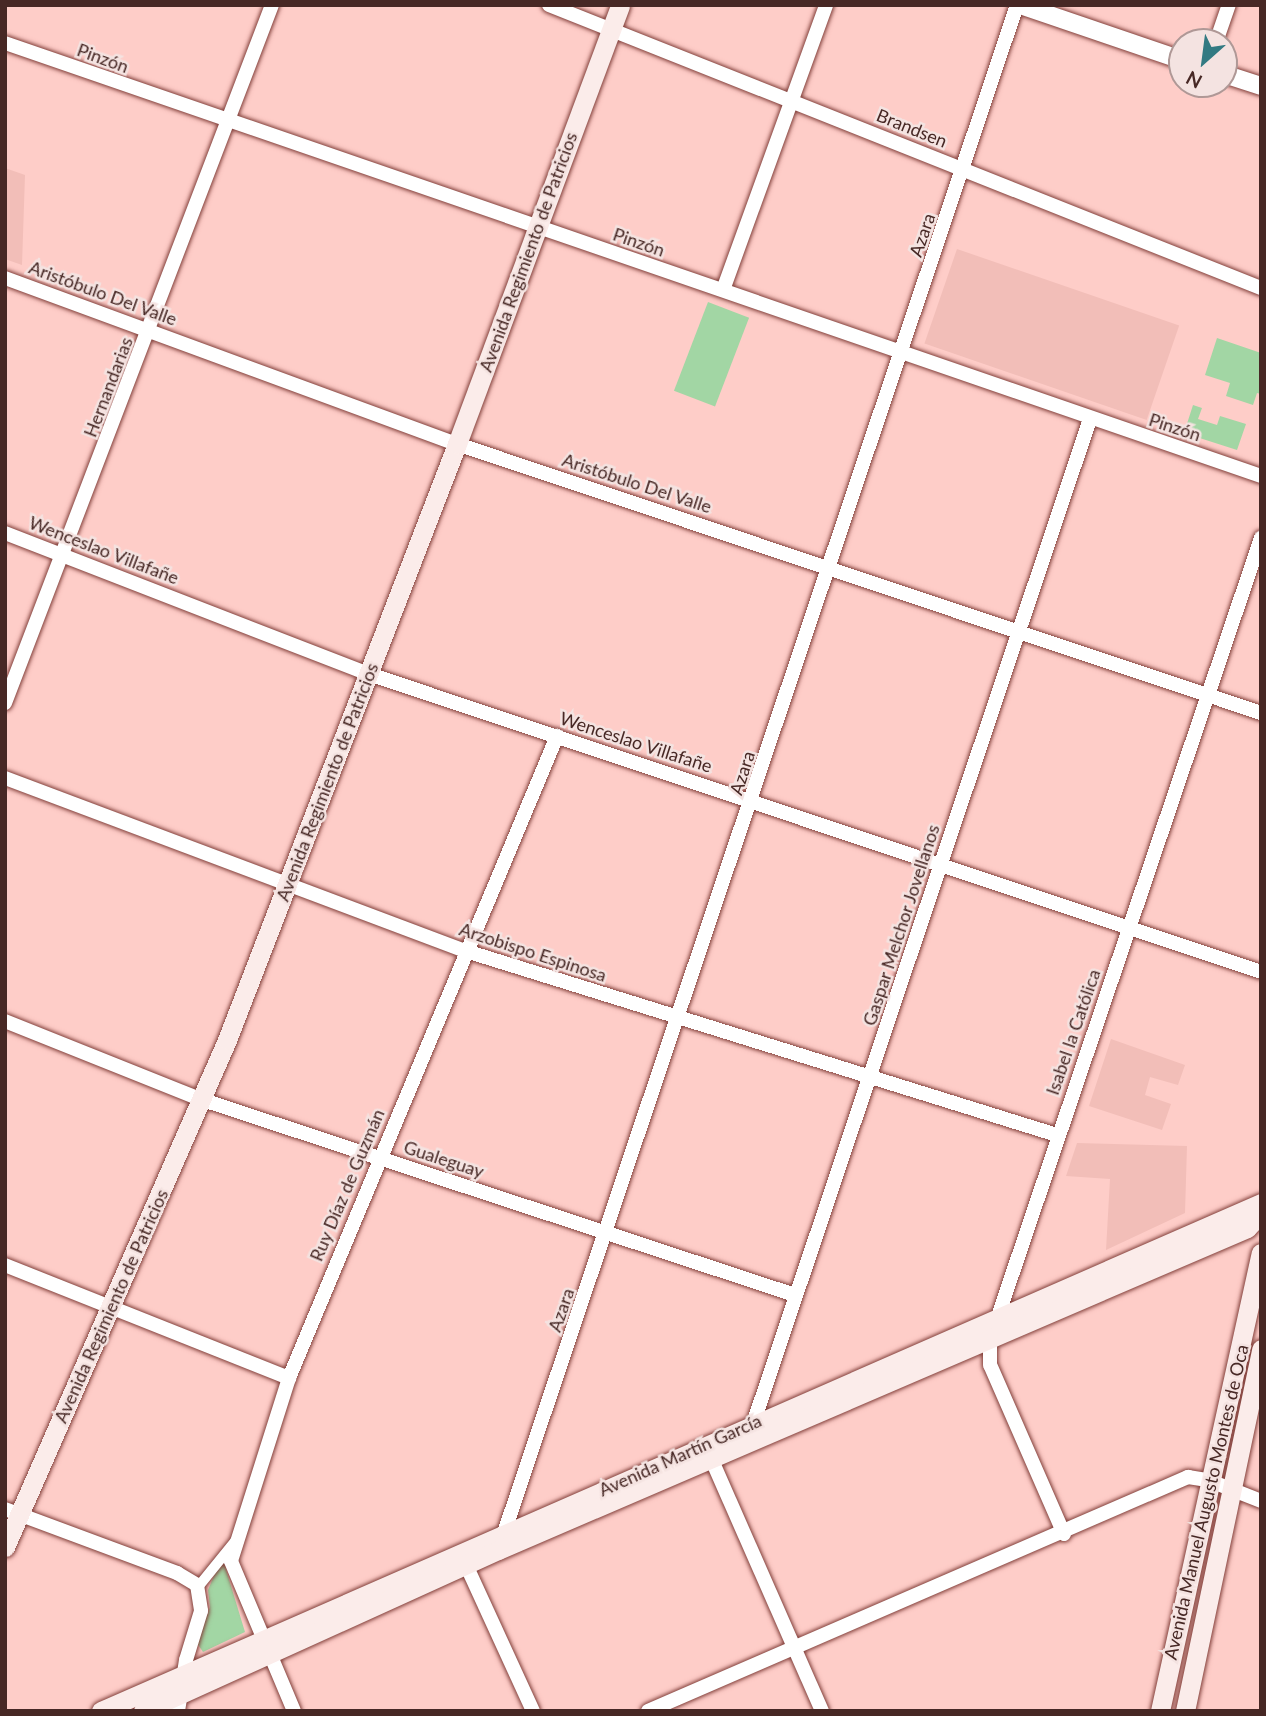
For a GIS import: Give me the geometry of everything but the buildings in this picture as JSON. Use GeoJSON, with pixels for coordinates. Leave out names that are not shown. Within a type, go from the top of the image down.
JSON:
{"type":"FeatureCollection","features":[{"type":"Feature","properties":{"kind":"main road","name":"Avenida Regimiento de Patricios"},"geometry":{"type":"LineString","coordinates":[[5,1547],[12,1512],[111,1307],[203,1100],[457,444],[620,5]]}},
{"type":"Feature","properties":{"kind":"main road","name":"Avenida Martín García"},"geometry":{"type":"LineString","coordinates":[[144,1711],[266,1649],[502,1541],[750,1433],[998,1318],[1261,1203]]}},
{"type":"Feature","properties":{"kind":"main road","name":"Avenida Martín García"},"geometry":{"type":"LineString","coordinates":[[750,1433],[990,1340],[1247,1228],[1261,1213]]}},
{"type":"Feature","properties":{"kind":"main road","name":"Avenida Manuel Augusto Montes de Oca"},"geometry":{"type":"LineString","coordinates":[[1160,1711],[1261,1253]]}},
{"type":"Feature","properties":{"kind":"main road","name":"Avenida Manuel Augusto Montes de Oca"},"geometry":{"type":"LineString","coordinates":[[1185,1711],[1261,1349]]}},
{"type":"Feature","properties":{"kind":"main road","name":"Avenida Martín García"},"geometry":{"type":"LineString","coordinates":[[101,1711],[181,1694]]}},
{"type":"Feature","properties":{"kind":"street","name":"Hernandarias"},"geometry":{"type":"LineString","coordinates":[[5,703],[150,331],[272,5]]}},
{"type":"Feature","properties":{"kind":"street","name":"Brandsen"},"geometry":{"type":"LineString","coordinates":[[549,5],[1261,288]]}},
{"type":"Feature","properties":{"kind":"street"},"geometry":{"type":"LineString","coordinates":[[723,290],[826,5]]}},
{"type":"Feature","properties":{"kind":"street"},"geometry":{"type":"LineString","coordinates":[[1018,5],[1168,55]]}},
{"type":"Feature","properties":{"kind":"street","name":"Azara"},"geometry":{"type":"LineString","coordinates":[[502,1541],[965,170],[1018,5]]}},
{"type":"Feature","properties":{"kind":"street"},"geometry":{"type":"LineString","coordinates":[[1221,28],[1229,5]]}},
{"type":"Feature","properties":{"kind":"street","name":"Pinzón"},"geometry":{"type":"LineString","coordinates":[[5,43],[227,123],[723,290],[902,355],[1261,476]]}},
{"type":"Feature","properties":{"kind":"street"},"geometry":{"type":"LineString","coordinates":[[1238,79],[1261,86]]}},
{"type":"Feature","properties":{"kind":"street","name":"Aristóbulo Del Valle"},"geometry":{"type":"LineString","coordinates":[[5,278],[457,444],[1261,713]]}},
{"type":"Feature","properties":{"kind":"street","name":"Gaspar Melchor Jovellanos"},"geometry":{"type":"LineString","coordinates":[[750,1433],[1090,419]]}},
{"type":"Feature","properties":{"kind":"street","name":"Wenceslao Villafañe"},"geometry":{"type":"LineString","coordinates":[[5,533],[369,674],[1261,972]]}},
{"type":"Feature","properties":{"kind":"street","name":"Isabel la Católica"},"geometry":{"type":"LineString","coordinates":[[1064,1534],[990,1365],[990,1340],[1057,1135],[1261,538]]}},
{"type":"Feature","properties":{"kind":"street","name":"Ruy Díaz de Guzmán"},"geometry":{"type":"LineString","coordinates":[[294,1711],[233,1570],[239,1537],[289,1378],[378,1158],[469,952],[557,736]]}},
{"type":"Feature","properties":{"kind":"street","name":"Arzobispo Espinosa"},"geometry":{"type":"LineString","coordinates":[[5,778],[287,886],[469,952],[679,1020],[1057,1135]]}},
{"type":"Feature","properties":{"kind":"street","name":"Gualeguay"},"geometry":{"type":"LineString","coordinates":[[5,1021],[203,1100],[795,1294]]}},
{"type":"Feature","properties":{"kind":"street"},"geometry":{"type":"LineString","coordinates":[[5,1265],[289,1378]]}},
{"type":"Feature","properties":{"kind":"street"},"geometry":{"type":"LineString","coordinates":[[708,1451],[822,1711]]}},
{"type":"Feature","properties":{"kind":"street"},"geometry":{"type":"LineString","coordinates":[[648,1711],[794,1645],[1064,1534],[1188,1477],[1209,1480],[1261,1501]]}},
{"type":"Feature","properties":{"kind":"street"},"geometry":{"type":"LineString","coordinates":[[12,1512],[177,1573],[198,1587]]}},
{"type":"Feature","properties":{"kind":"street"},"geometry":{"type":"LineString","coordinates":[[181,1694],[201,1611],[198,1587],[239,1537]]}},
{"type":"Feature","properties":{"kind":"street"},"geometry":{"type":"LineString","coordinates":[[463,1559],[533,1711]]}},
{"type":"Feature","properties":{"kind":"shaded area"},"geometry":{"type":"Polygon","coordinates":[[[5,168],[25,175],[22,265],[5,259],[5,168]]]}},
{"type":"Feature","properties":{"kind":"shaded area"},"geometry":{"type":"Polygon","coordinates":[[[957,249],[1179,326],[1147,420],[924,344],[957,249]]]}},
{"type":"Feature","properties":{"kind":"shaded area"},"geometry":{"type":"Polygon","coordinates":[[[1111,1039],[1185,1065],[1178,1085],[1150,1077],[1145,1095],[1171,1104],[1162,1130],[1089,1106],[1111,1039]]]}},
{"type":"Feature","properties":{"kind":"shaded area"},"geometry":{"type":"Polygon","coordinates":[[[1077,1143],[1187,1146],[1185,1213],[1106,1250],[1110,1179],[1066,1176],[1077,1143]]]}},
{"type":"Feature","properties":{"kind":"green space"},"geometry":{"type":"Polygon","coordinates":[[[708,302],[749,318],[715,406],[674,391],[708,302]]]}},
{"type":"Feature","properties":{"kind":"green space"},"geometry":{"type":"Polygon","coordinates":[[[1217,338],[1261,353],[1261,394],[1257,393],[1253,405],[1226,396],[1230,383],[1205,375],[1217,338]]]}},
{"type":"Feature","properties":{"kind":"green space"},"geometry":{"type":"Polygon","coordinates":[[[1193,405],[1202,408],[1198,419],[1217,425],[1220,416],[1246,424],[1237,450],[1184,433],[1193,405]]]}},
{"type":"Feature","properties":{"kind":"green space"},"geometry":{"type":"Polygon","coordinates":[[[224,1563],[245,1632],[203,1652],[197,1643],[210,1607],[208,1590],[218,1566],[224,1563]]]}}]}
